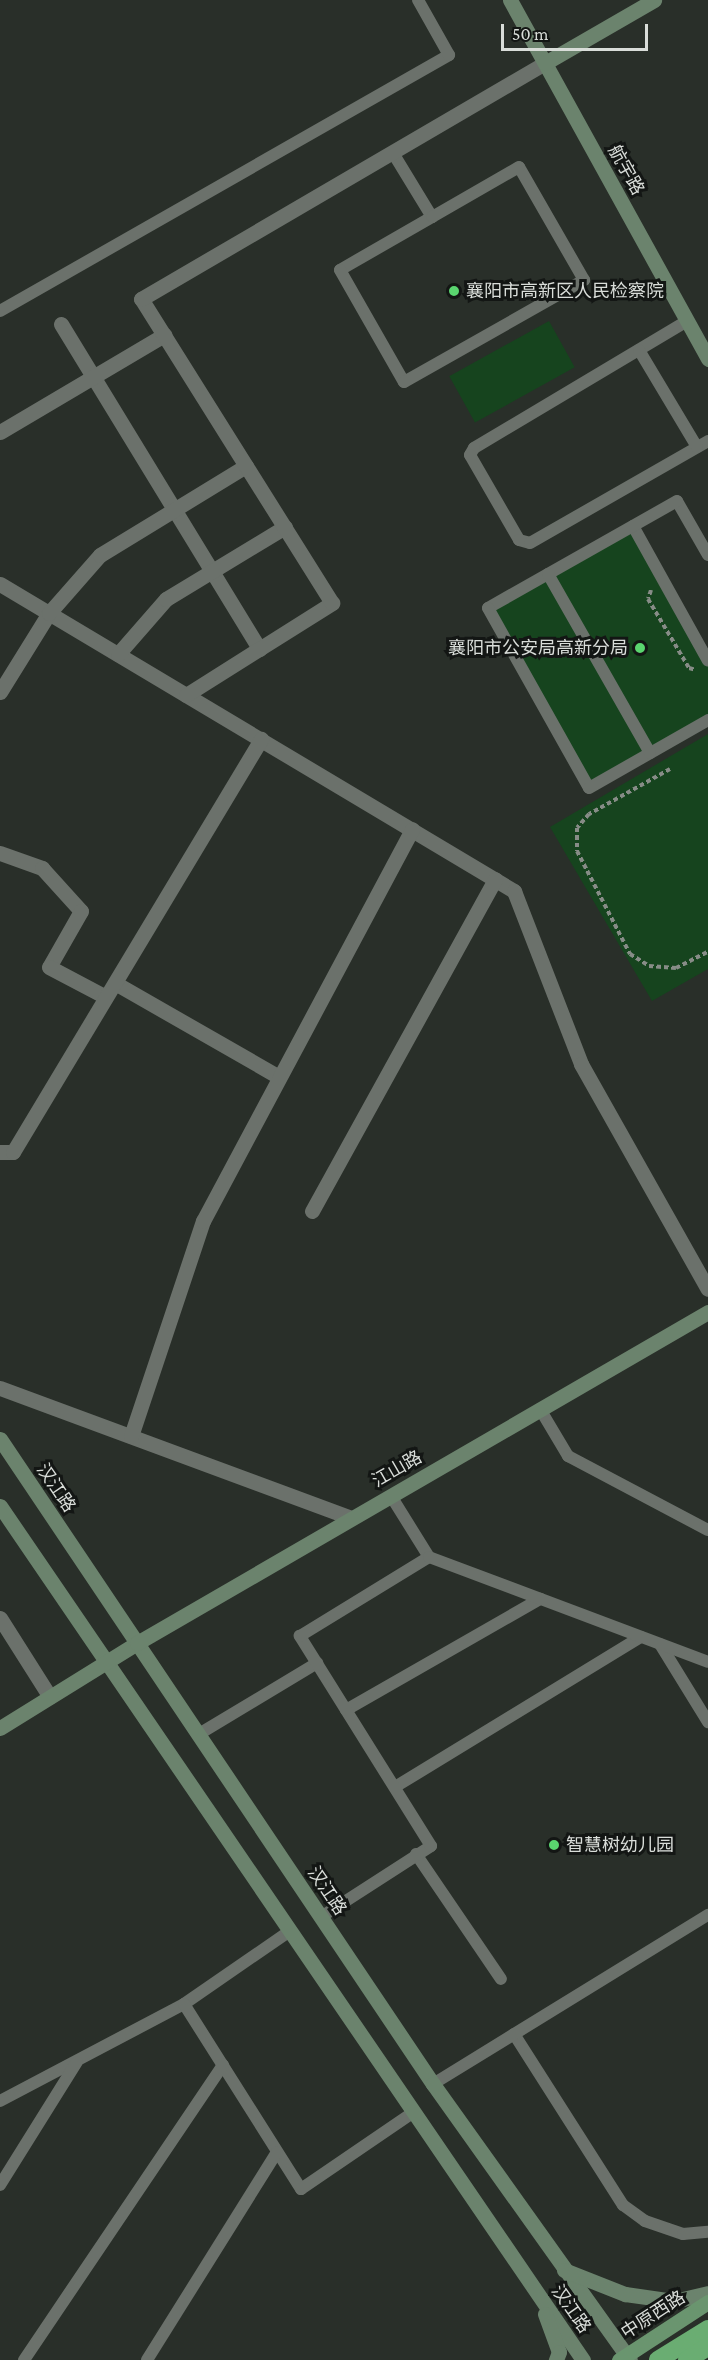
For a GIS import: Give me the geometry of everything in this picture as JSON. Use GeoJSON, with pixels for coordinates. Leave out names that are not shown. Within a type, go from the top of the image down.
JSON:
{"type":"FeatureCollection","features":[{"type":"Feature","properties":{"kind":"highway"},"geometry":{"type":"LineString","coordinates":[[658,2360],[708,2329]]}},
{"type":"Feature","properties":{"kind":"highway"},"geometry":{"type":"LineString","coordinates":[[687,2360],[708,2347]]}},
{"type":"Feature","properties":{"kind":"main road","name":"航宇路"},"geometry":{"type":"LineString","coordinates":[[510,0],[708,358]]}},
{"type":"Feature","properties":{"kind":"main road"},"geometry":{"type":"LineString","coordinates":[[545,63],[654,0]]}},
{"type":"Feature","properties":{"kind":"main road","name":"江山路"},"geometry":{"type":"LineString","coordinates":[[0,1728],[137,1642],[708,1312]]}},
{"type":"Feature","properties":{"kind":"main road","name":"汉江路"},"geometry":{"type":"LineString","coordinates":[[0,1439],[433,2084],[625,2358]]}},
{"type":"Feature","properties":{"kind":"main road","name":"汉江路"},"geometry":{"type":"LineString","coordinates":[[0,1506],[583,2360]]}},
{"type":"Feature","properties":{"kind":"main road"},"geometry":{"type":"LineString","coordinates":[[564,2270],[625,2294],[674,2301],[708,2293]]}},
{"type":"Feature","properties":{"kind":"main road"},"geometry":{"type":"LineString","coordinates":[[536,2292],[559,2352],[556,2360]]}},
{"type":"Feature","properties":{"kind":"main road","name":"中原西路"},"geometry":{"type":"LineString","coordinates":[[625,2358],[708,2302]]}},
{"type":"Feature","properties":{"kind":"street"},"geometry":{"type":"LineString","coordinates":[[186,695],[332,603],[141,299],[545,63]]}},
{"type":"Feature","properties":{"kind":"street"},"geometry":{"type":"LineString","coordinates":[[61,324],[214,570],[259,649]]}},
{"type":"Feature","properties":{"kind":"street"},"geometry":{"type":"LineString","coordinates":[[0,432],[164,335]]}},
{"type":"Feature","properties":{"kind":"street"},"geometry":{"type":"LineString","coordinates":[[0,692],[49,613],[100,555],[246,466]]}},
{"type":"Feature","properties":{"kind":"street"},"geometry":{"type":"LineString","coordinates":[[118,654],[166,599],[285,527]]}},
{"type":"Feature","properties":{"kind":"street"},"geometry":{"type":"LineString","coordinates":[[0,584],[514,891],[581,1065],[708,1289]]}},
{"type":"Feature","properties":{"kind":"street"},"geometry":{"type":"LineString","coordinates":[[0,1152],[13,1152],[261,739]]}},
{"type":"Feature","properties":{"kind":"street"},"geometry":{"type":"LineString","coordinates":[[131,1437],[203,1221],[411,829]]}},
{"type":"Feature","properties":{"kind":"street"},"geometry":{"type":"LineString","coordinates":[[0,853],[42,868],[81,911],[49,967],[106,997]]}},
{"type":"Feature","properties":{"kind":"street"},"geometry":{"type":"LineString","coordinates":[[312,1211],[495,879]]}},
{"type":"Feature","properties":{"kind":"street"},"geometry":{"type":"LineString","coordinates":[[115,983],[279,1077]]}},
{"type":"Feature","properties":{"kind":"street"},"geometry":{"type":"LineString","coordinates":[[0,1388],[351,1518]]}},
{"type":"Feature","properties":{"kind":"street"},"geometry":{"type":"LineString","coordinates":[[0,1618],[50,1697]]}},
{"type":"Feature","properties":{"kind":"lane"},"geometry":{"type":"LineString","coordinates":[[0,311],[449,55],[418,0]]}},
{"type":"Feature","properties":{"kind":"lane"},"geometry":{"type":"LineString","coordinates":[[393,153],[432,217]]}},
{"type":"Feature","properties":{"kind":"lane"},"geometry":{"type":"LineString","coordinates":[[519,167],[584,280],[404,382],[340,270],[432,217],[519,167]]}},
{"type":"Feature","properties":{"kind":"lane"},"geometry":{"type":"LineString","coordinates":[[639,350],[702,444],[530,543],[519,540],[470,455],[474,448],[687,321]]}},
{"type":"Feature","properties":{"kind":"lane"},"geometry":{"type":"LineString","coordinates":[[708,555],[677,501],[488,608],[589,788],[708,720]]}},
{"type":"Feature","properties":{"kind":"lane"},"geometry":{"type":"LineString","coordinates":[[633,526],[708,661]]}},
{"type":"Feature","properties":{"kind":"lane"},"geometry":{"type":"LineString","coordinates":[[549,574],[650,753]]}},
{"type":"Feature","properties":{"kind":"lane"},"geometry":{"type":"LineString","coordinates":[[540,1409],[568,1456],[708,1530]]}},
{"type":"Feature","properties":{"kind":"lane"},"geometry":{"type":"LineString","coordinates":[[391,1496],[429,1557],[708,1662]]}},
{"type":"Feature","properties":{"kind":"lane"},"geometry":{"type":"LineString","coordinates":[[321,1917],[431,1846],[300,1636],[429,1557]]}},
{"type":"Feature","properties":{"kind":"lane"},"geometry":{"type":"LineString","coordinates":[[346,1710],[540,1599]]}},
{"type":"Feature","properties":{"kind":"lane"},"geometry":{"type":"LineString","coordinates":[[394,1787],[641,1637]]}},
{"type":"Feature","properties":{"kind":"lane"},"geometry":{"type":"LineString","coordinates":[[660,1644],[708,1722]]}},
{"type":"Feature","properties":{"kind":"lane"},"geometry":{"type":"LineString","coordinates":[[199,1734],[317,1663]]}},
{"type":"Feature","properties":{"kind":"lane"},"geometry":{"type":"LineString","coordinates":[[416,1854],[501,1979]]}},
{"type":"Feature","properties":{"kind":"lane"},"geometry":{"type":"LineString","coordinates":[[433,2084],[708,1915]]}},
{"type":"Feature","properties":{"kind":"lane"},"geometry":{"type":"LineString","coordinates":[[0,2101],[184,2004],[290,1931]]}},
{"type":"Feature","properties":{"kind":"lane"},"geometry":{"type":"LineString","coordinates":[[184,2004],[301,2189],[414,2112]]}},
{"type":"Feature","properties":{"kind":"lane"},"geometry":{"type":"LineString","coordinates":[[514,2034],[623,2205],[645,2221],[673,2231],[708,2232]]}},
{"type":"Feature","properties":{"kind":"lane"},"geometry":{"type":"LineString","coordinates":[[0,2186],[78,2060]]}},
{"type":"Feature","properties":{"kind":"lane"},"geometry":{"type":"LineString","coordinates":[[24,2360],[222,2065]]}},
{"type":"Feature","properties":{"kind":"lane"},"geometry":{"type":"LineString","coordinates":[[147,2360],[277,2152]]}},
{"type":"Feature","properties":{"kind":"path"},"geometry":{"type":"LineString","coordinates":[[658,571],[648,599],[689,668],[698,671]]}},
{"type":"Feature","properties":{"kind":"path"},"geometry":{"type":"LineString","coordinates":[[669,769],[589,814],[577,828],[577,851],[630,954],[649,966],[676,968],[708,952]]}},
{"type":"Feature","properties":{"kind":"green space"},"geometry":{"type":"Polygon","coordinates":[[[549,321],[575,367],[475,423],[449,376],[549,321]]]}},
{"type":"Feature","properties":{"kind":"green space"},"geometry":{"type":"Polygon","coordinates":[[[633,526],[708,661],[708,720],[589,788],[488,608],[633,526]]]}},
{"type":"Feature","properties":{"kind":"green space"},"geometry":{"type":"Polygon","coordinates":[[[708,734],[708,969],[652,1001],[550,827],[708,734]]]}},
{"type":"Feature","properties":{"kind":"place","name":"襄阳市高新区人民检察院"},"geometry":{"type":"Point","coordinates":[454,291]}},
{"type":"Feature","properties":{"kind":"place","name":"襄阳市公安局高新分局"},"geometry":{"type":"Point","coordinates":[640,648]}},
{"type":"Feature","properties":{"kind":"place","name":"智慧树幼儿园"},"geometry":{"type":"Point","coordinates":[554,1845]}}]}
